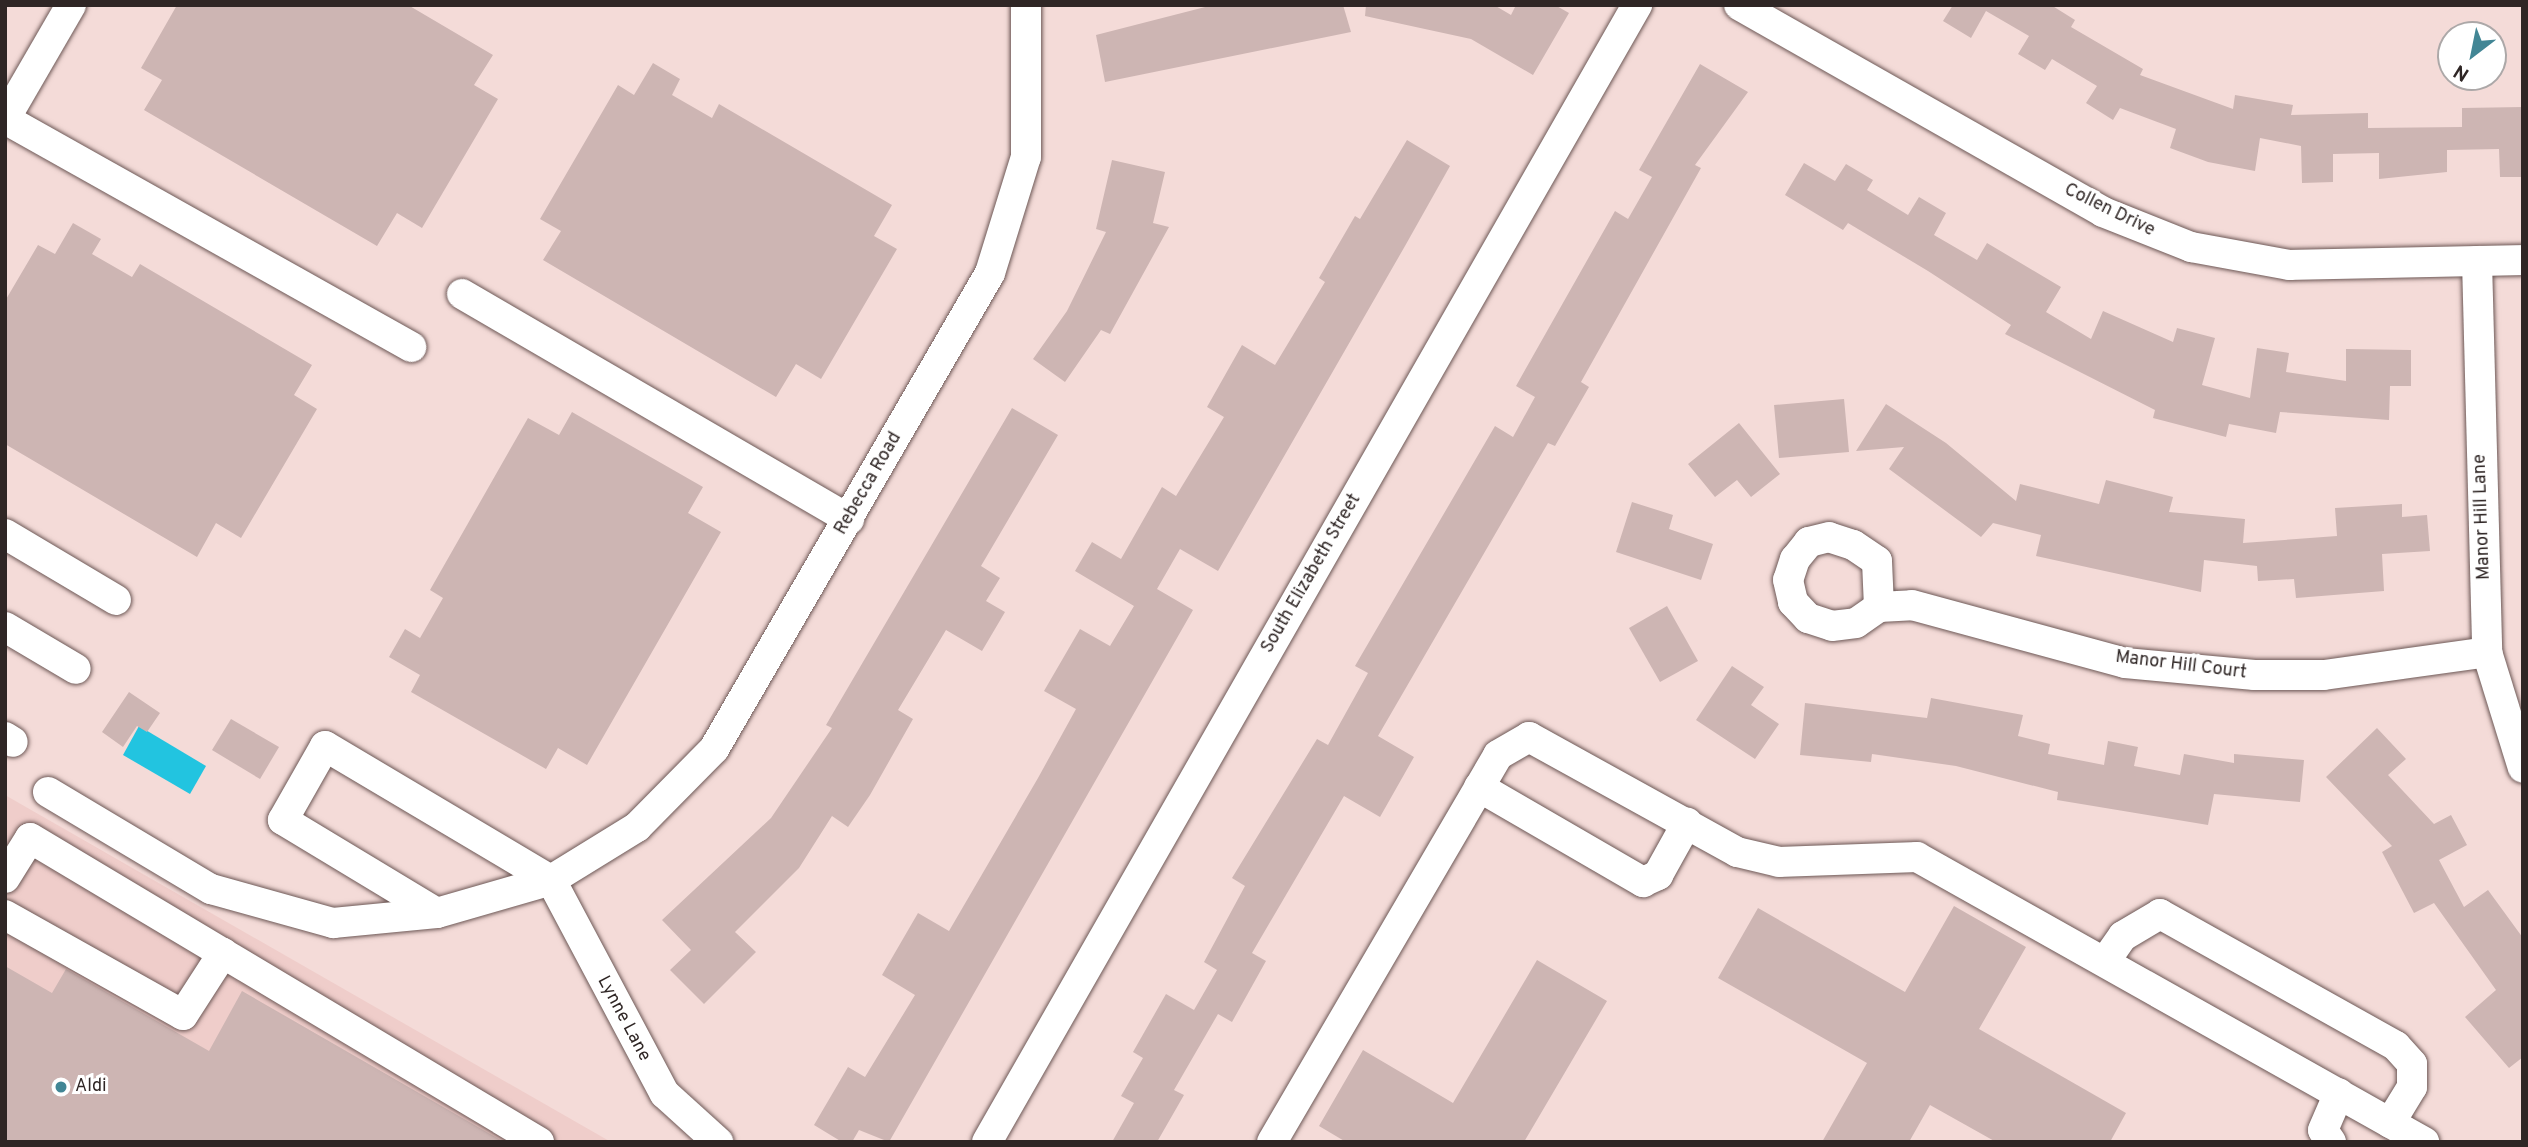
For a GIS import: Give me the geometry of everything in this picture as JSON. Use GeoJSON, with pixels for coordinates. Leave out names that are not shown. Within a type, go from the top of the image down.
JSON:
{"type":"FeatureCollection","features":[{"type":"Feature","properties":{"kind":"street"},"geometry":{"type":"LineString","coordinates":[[71,5],[5,119],[411,346]]}},
{"type":"Feature","properties":{"kind":"street","name":"Rebecca Road"},"geometry":{"type":"LineString","coordinates":[[48,792],[211,889],[333,923],[437,913],[551,880],[637,827],[714,749],[849,519],[1005,239],[1031,113],[1026,5]]}},
{"type":"Feature","properties":{"kind":"street","name":"South Elizabeth Street"},"geometry":{"type":"LineString","coordinates":[[988,1142],[1637,5]]}},
{"type":"Feature","properties":{"kind":"street","name":"Collen Drive"},"geometry":{"type":"LineString","coordinates":[[1739,5],[2155,235],[2289,265],[2523,260]]}},
{"type":"Feature","properties":{"kind":"street","name":"Manor Hill Lane"},"geometry":{"type":"LineString","coordinates":[[2477,261],[2487,652],[2523,768]]}},
{"type":"Feature","properties":{"kind":"street"},"geometry":{"type":"LineString","coordinates":[[462,294],[849,519]]}},
{"type":"Feature","properties":{"kind":"street"},"geometry":{"type":"LineString","coordinates":[[5,534],[116,600]]}},
{"type":"Feature","properties":{"kind":"street","name":"Manor Hill Court"},"geometry":{"type":"LineString","coordinates":[[1879,607],[1912,605],[2125,663],[2254,675],[2324,675],[2487,652]]}},
{"type":"Feature","properties":{"kind":"street"},"geometry":{"type":"LineString","coordinates":[[5,627],[76,669]]}},
{"type":"Feature","properties":{"kind":"street"},"geometry":{"type":"LineString","coordinates":[[1272,1142],[1498,754],[1529,737],[1737,852],[1779,862],[1917,858],[2106,960],[2424,1142]]}},
{"type":"Feature","properties":{"kind":"street"},"geometry":{"type":"LineString","coordinates":[[437,913],[283,820],[325,746],[551,880]]}},
{"type":"Feature","properties":{"kind":"street"},"geometry":{"type":"LineString","coordinates":[[1479,787],[1643,882],[1658,875],[1687,823]]}},
{"type":"Feature","properties":{"kind":"street"},"geometry":{"type":"LineString","coordinates":[[7,873],[30,838],[539,1142]]}},
{"type":"Feature","properties":{"kind":"street","name":"Lynne Lane"},"geometry":{"type":"LineString","coordinates":[[551,880],[665,1094],[718,1142]]}},
{"type":"Feature","properties":{"kind":"street"},"geometry":{"type":"LineString","coordinates":[[2106,960],[2123,936],[2160,914],[2396,1046],[2412,1064],[2412,1087],[2390,1123]]}},
{"type":"Feature","properties":{"kind":"street"},"geometry":{"type":"LineString","coordinates":[[5,915],[183,1015],[223,953]]}},
{"type":"Feature","properties":{"kind":"street"},"geometry":{"type":"LineString","coordinates":[[2331,1142],[2322,1129],[2339,1093]]}},
{"type":"Feature","properties":{"kind":"shaded area"},"geometry":{"type":"Polygon","coordinates":[[[5,795],[611,1142],[5,1142],[5,795]]]}},
{"type":"Feature","properties":{"kind":"water"},"geometry":{"type":"Polygon","coordinates":[[[139,726],[206,766],[190,794],[123,755],[139,726]]]}},
{"type":"Feature","properties":{"kind":"building"},"geometry":{"type":"Polygon","coordinates":[[[177,5],[408,5],[493,55],[474,85],[498,99],[422,228],[397,213],[377,246],[144,110],[162,80],[141,68],[177,5]]]}},
{"type":"Feature","properties":{"kind":"building"},"geometry":{"type":"Polygon","coordinates":[[[1213,5],[1343,5],[1351,32],[1105,82],[1096,35],[1213,5]]]}},
{"type":"Feature","properties":{"kind":"building"},"geometry":{"type":"Polygon","coordinates":[[[1366,5],[1494,5],[1511,15],[1516,5],[1555,5],[1569,13],[1533,75],[1471,39],[1365,16],[1366,5]]]}},
{"type":"Feature","properties":{"kind":"building"},"geometry":{"type":"Polygon","coordinates":[[[1953,5],[2051,5],[2075,20],[2071,27],[2143,69],[2140,75],[2233,109],[2235,95],[2293,105],[2291,115],[2368,113],[2368,128],[2462,127],[2462,108],[2523,107],[2523,177],[2500,177],[2499,149],[2447,150],[2447,172],[2379,179],[2379,153],[2333,154],[2333,182],[2302,183],[2301,146],[2260,138],[2255,171],[2208,162],[2170,148],[2176,129],[2120,108],[2113,120],[2086,103],[2097,86],[2052,59],[2045,70],[2018,54],[2029,36],[1986,11],[1971,38],[1943,21],[1953,5]]]}},
{"type":"Feature","properties":{"kind":"building"},"geometry":{"type":"Polygon","coordinates":[[[653,63],[680,79],[672,95],[712,118],[719,104],[892,205],[874,236],[897,249],[821,379],[796,364],[776,397],[543,260],[561,231],[540,219],[618,85],[634,95],[653,63]]]}},
{"type":"Feature","properties":{"kind":"building"},"geometry":{"type":"Polygon","coordinates":[[[1700,64],[1748,92],[1695,165],[1701,168],[1581,382],[1589,387],[1555,446],[1548,443],[1378,736],[1414,757],[1380,817],[1344,796],[1252,953],[1266,961],[1232,1022],[1218,1014],[1174,1090],[1184,1095],[1157,1142],[1112,1142],[1134,1103],[1121,1096],[1143,1058],[1133,1052],[1166,994],[1194,1010],[1217,970],[1204,962],[1245,886],[1232,878],[1317,739],[1328,745],[1368,673],[1355,666],[1495,426],[1513,437],[1535,397],[1516,386],[1615,211],[1628,219],[1652,177],[1639,170],[1700,64]]]}},
{"type":"Feature","properties":{"kind":"building"},"geometry":{"type":"Polygon","coordinates":[[[1407,140],[1450,166],[1405,246],[1218,571],[1180,549],[1157,589],[1193,610],[889,1142],[859,1130],[852,1142],[842,1142],[814,1125],[848,1067],[865,1077],[915,995],[882,975],[918,913],[949,931],[1038,778],[1076,709],[1044,691],[1080,629],[1110,646],[1134,606],[1075,571],[1092,542],[1121,559],[1162,487],[1176,496],[1224,417],[1207,407],[1242,345],[1275,365],[1325,282],[1319,278],[1355,216],[1360,219],[1407,140]]]}},
{"type":"Feature","properties":{"kind":"building"},"geometry":{"type":"Polygon","coordinates":[[[1112,160],[1165,172],[1153,223],[1169,227],[1110,334],[1101,330],[1065,382],[1033,359],[1067,311],[1106,232],[1096,229],[1112,160]]]}},
{"type":"Feature","properties":{"kind":"building"},"geometry":{"type":"Polygon","coordinates":[[[1804,163],[1835,181],[1846,164],[1873,180],[1867,190],[1908,215],[1919,197],[1946,213],[1934,235],[1977,260],[1987,243],[2061,287],[2046,312],[2091,339],[2103,311],[2173,342],[2177,328],[2215,338],[2202,385],[2250,398],[2257,348],[2289,353],[2286,372],[2346,381],[2346,349],[2411,350],[2411,386],[2390,386],[2389,420],[2280,412],[2276,433],[2229,424],[2226,437],[2153,418],[2155,410],[2005,334],[2011,325],[1928,271],[1848,223],[1843,230],[1785,195],[1804,163]]]}},
{"type":"Feature","properties":{"kind":"building"},"geometry":{"type":"Polygon","coordinates":[[[73,223],[101,239],[92,254],[132,277],[140,264],[312,365],[294,395],[317,409],[241,538],[216,523],[197,557],[5,444],[5,301],[38,245],[55,254],[73,223]]]}},
{"type":"Feature","properties":{"kind":"building"},"geometry":{"type":"Polygon","coordinates":[[[1844,399],[1849,452],[1779,458],[1774,405],[1844,399]]]}},
{"type":"Feature","properties":{"kind":"building"},"geometry":{"type":"Polygon","coordinates":[[[1886,404],[1946,443],[2016,501],[2020,484],[2099,504],[2106,480],[2173,497],[2169,512],[2245,519],[2243,543],[2337,536],[2335,508],[2402,504],[2402,517],[2427,515],[2430,551],[2382,554],[2384,591],[2296,598],[2294,579],[2258,581],[2257,566],[2204,560],[2201,592],[2036,556],[2041,535],[1993,523],[1981,537],[1889,469],[1904,447],[1856,451],[1886,404]]]}},
{"type":"Feature","properties":{"kind":"building"},"geometry":{"type":"Polygon","coordinates":[[[1012,408],[1058,435],[981,566],[1000,578],[986,601],[1005,612],[982,651],[946,630],[898,710],[913,719],[870,795],[848,827],[832,816],[799,868],[735,932],[756,952],[704,1004],[670,970],[691,950],[662,920],[771,818],[832,728],[826,725],[1012,408]]]}},
{"type":"Feature","properties":{"kind":"building"},"geometry":{"type":"Polygon","coordinates":[[[572,412],[703,487],[688,513],[721,532],[587,765],[558,748],[546,769],[411,692],[420,675],[389,657],[405,629],[420,638],[443,598],[430,590],[528,418],[559,435],[572,412]]]}},
{"type":"Feature","properties":{"kind":"building"},"geometry":{"type":"Polygon","coordinates":[[[1739,423],[1780,474],[1751,497],[1737,480],[1715,497],[1688,464],[1739,423]]]}},
{"type":"Feature","properties":{"kind":"building"},"geometry":{"type":"Polygon","coordinates":[[[1632,502],[1673,515],[1669,529],[1713,544],[1701,580],[1616,552],[1632,502]]]}},
{"type":"Feature","properties":{"kind":"building"},"geometry":{"type":"Polygon","coordinates":[[[1667,606],[1698,661],[1660,682],[1629,628],[1667,606]]]}},
{"type":"Feature","properties":{"kind":"building"},"geometry":{"type":"Polygon","coordinates":[[[1732,666],[1764,687],[1751,705],[1779,724],[1755,759],[1696,720],[1732,666]]]}},
{"type":"Feature","properties":{"kind":"building"},"geometry":{"type":"Polygon","coordinates":[[[129,692],[160,713],[147,732],[137,726],[123,747],[102,732],[129,692]]]}},
{"type":"Feature","properties":{"kind":"building"},"geometry":{"type":"Polygon","coordinates":[[[1931,698],[2023,715],[2018,736],[2050,744],[2048,754],[2104,765],[2108,741],[2138,747],[2134,766],[2180,775],[2184,754],[2234,763],[2234,754],[2304,760],[2300,802],[2214,794],[2208,825],[2057,800],[2058,792],[1956,766],[1872,754],[1871,762],[1800,755],[1805,703],[1927,718],[1931,698]]]}},
{"type":"Feature","properties":{"kind":"building"},"geometry":{"type":"Polygon","coordinates":[[[231,719],[279,747],[260,779],[212,750],[231,719]]]}},
{"type":"Feature","properties":{"kind":"building"},"geometry":{"type":"Polygon","coordinates":[[[2377,728],[2406,759],[2388,775],[2434,824],[2451,815],[2467,845],[2439,860],[2464,907],[2488,890],[2523,938],[2523,1057],[2509,1068],[2465,1017],[2496,990],[2434,903],[2414,913],[2382,852],[2392,846],[2326,777],[2377,728]]]}},
{"type":"Feature","properties":{"kind":"building"},"geometry":{"type":"Polygon","coordinates":[[[1954,906],[2026,947],[1979,1029],[2126,1113],[2110,1142],[1996,1142],[1930,1105],[1909,1142],[1822,1142],[1867,1063],[1718,978],[1758,908],[1905,992],[1954,906]]]}},
{"type":"Feature","properties":{"kind":"building"},"geometry":{"type":"Polygon","coordinates":[[[1537,960],[1607,1001],[1524,1142],[1346,1142],[1319,1126],[1363,1050],[1453,1103],[1537,960]]]}},
{"type":"Feature","properties":{"kind":"building"},"geometry":{"type":"Polygon","coordinates":[[[5,966],[52,993],[66,969],[209,1051],[242,991],[504,1142],[5,1142],[5,966]]]}},
{"type":"Feature","properties":{"kind":"place","name":"Aldi"},"geometry":{"type":"Point","coordinates":[61,1087]}}]}
